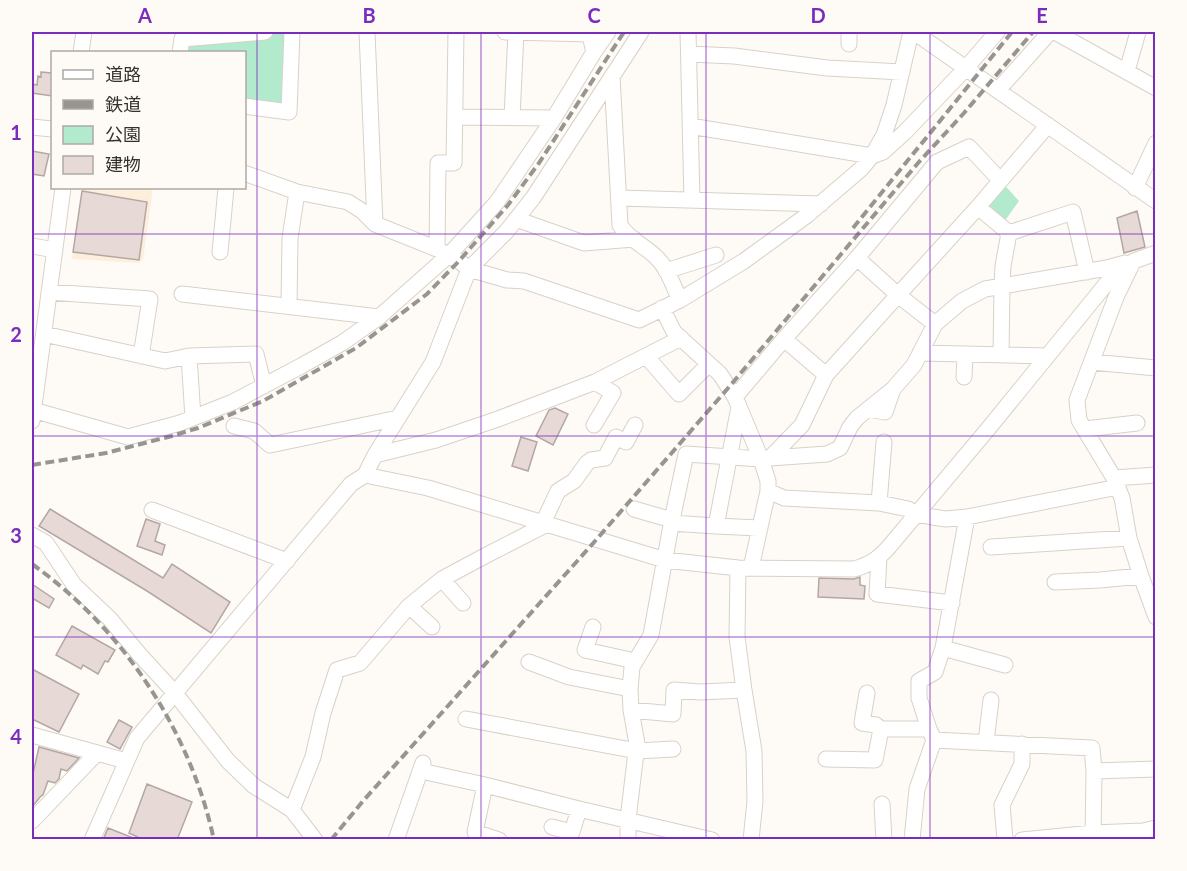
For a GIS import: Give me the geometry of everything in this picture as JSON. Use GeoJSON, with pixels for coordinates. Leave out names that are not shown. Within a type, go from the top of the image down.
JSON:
{"type":"FeatureCollection","features":[{"type":"Feature","properties":{"kind":"street"},"geometry":{"type":"LineString","coordinates":[[81,51],[84,32]]}},
{"type":"Feature","properties":{"kind":"street"},"geometry":{"type":"LineString","coordinates":[[180,51],[182,39],[265,32]]}},
{"type":"Feature","properties":{"kind":"street"},"geometry":{"type":"LineString","coordinates":[[246,106],[289,112],[292,32]]}},
{"type":"Feature","properties":{"kind":"street"},"geometry":{"type":"LineString","coordinates":[[367,32],[375,224]]}},
{"type":"Feature","properties":{"kind":"street"},"geometry":{"type":"LineString","coordinates":[[443,252],[438,163],[454,163],[456,32]]}},
{"type":"Feature","properties":{"kind":"street"},"geometry":{"type":"LineString","coordinates":[[506,32],[590,33],[594,52]]}},
{"type":"Feature","properties":{"kind":"street"},"geometry":{"type":"LineString","coordinates":[[512,117],[516,32]]}},
{"type":"Feature","properties":{"kind":"street"},"geometry":{"type":"LineString","coordinates":[[63,189],[32,416],[128,437],[180,423],[233,402],[264,386],[342,343],[379,317],[443,252],[497,202],[608,32]]}},
{"type":"Feature","properties":{"kind":"street"},"geometry":{"type":"LineString","coordinates":[[92,840],[137,738],[351,484],[365,475],[433,362],[469,268],[506,232],[533,198],[641,32]]}},
{"type":"Feature","properties":{"kind":"street"},"geometry":{"type":"LineString","coordinates":[[688,32],[693,200]]}},
{"type":"Feature","properties":{"kind":"street"},"geometry":{"type":"LineString","coordinates":[[246,174],[297,192],[348,202],[375,224],[443,252],[469,268],[507,280],[524,281],[639,320],[680,300],[744,261],[821,204],[861,169],[872,156],[884,135],[912,32],[1155,201]]}},
{"type":"Feature","properties":{"kind":"street"},"geometry":{"type":"LineString","coordinates":[[690,126],[872,156],[884,152],[905,132],[997,32]]}},
{"type":"Feature","properties":{"kind":"street"},"geometry":{"type":"LineString","coordinates":[[998,90],[1050,32]]}},
{"type":"Feature","properties":{"kind":"street"},"geometry":{"type":"LineString","coordinates":[[1055,32],[1155,88]]}},
{"type":"Feature","properties":{"kind":"street"},"geometry":{"type":"LineString","coordinates":[[1127,71],[1138,32]]}},
{"type":"Feature","properties":{"kind":"street"},"geometry":{"type":"LineString","coordinates":[[689,54],[734,56],[827,68],[902,72]]}},
{"type":"Feature","properties":{"kind":"street"},"geometry":{"type":"LineString","coordinates":[[612,76],[621,225],[624,232],[658,259],[680,300]]}},
{"type":"Feature","properties":{"kind":"street"},"geometry":{"type":"LineString","coordinates":[[455,117],[554,117]]}},
{"type":"Feature","properties":{"kind":"street"},"geometry":{"type":"LineString","coordinates":[[766,458],[802,425],[826,375],[978,207],[1048,125]]}},
{"type":"Feature","properties":{"kind":"street"},"geometry":{"type":"LineString","coordinates":[[32,126],[51,129]]}},
{"type":"Feature","properties":{"kind":"street"},"geometry":{"type":"LineString","coordinates":[[1135,188],[1155,143]]}},
{"type":"Feature","properties":{"kind":"street"},"geometry":{"type":"LineString","coordinates":[[716,526],[737,401],[754,375],[857,258],[937,162],[969,147],[1000,180]]}},
{"type":"Feature","properties":{"kind":"street"},"geometry":{"type":"LineString","coordinates":[[220,252],[226,189]]}},
{"type":"Feature","properties":{"kind":"street"},"geometry":{"type":"LineString","coordinates":[[289,306],[290,238],[297,192]]}},
{"type":"Feature","properties":{"kind":"street"},"geometry":{"type":"LineString","coordinates":[[620,198],[821,204]]}},
{"type":"Feature","properties":{"kind":"street"},"geometry":{"type":"LineString","coordinates":[[978,207],[1009,233]]}},
{"type":"Feature","properties":{"kind":"street"},"geometry":{"type":"LineString","coordinates":[[1009,233],[1073,212],[1087,272]]}},
{"type":"Feature","properties":{"kind":"street"},"geometry":{"type":"LineString","coordinates":[[516,219],[584,243],[634,239]]}},
{"type":"Feature","properties":{"kind":"street"},"geometry":{"type":"LineString","coordinates":[[1001,355],[1003,266],[1009,233]]}},
{"type":"Feature","properties":{"kind":"street"},"geometry":{"type":"LineString","coordinates":[[32,246],[55,250]]}},
{"type":"Feature","properties":{"kind":"street"},"geometry":{"type":"LineString","coordinates":[[628,840],[628,819],[637,751],[631,710],[632,667],[651,635],[671,521],[686,454],[766,458],[826,454],[840,448],[857,418],[893,388],[914,365],[935,324],[962,301],[985,289],[1107,268],[1155,253]]}},
{"type":"Feature","properties":{"kind":"street"},"geometry":{"type":"LineString","coordinates":[[666,271],[716,255]]}},
{"type":"Feature","properties":{"kind":"street"},"geometry":{"type":"LineString","coordinates":[[857,258],[935,324]]}},
{"type":"Feature","properties":{"kind":"street"},"geometry":{"type":"LineString","coordinates":[[365,475],[428,488],[665,560],[745,568],[854,568],[867,565],[879,557],[917,514],[1111,278],[1134,261]]}},
{"type":"Feature","properties":{"kind":"street"},"geometry":{"type":"LineString","coordinates":[[1134,261],[1116,297],[1077,400],[1079,420],[1116,482],[1122,498],[1129,538],[1155,617]]}},
{"type":"Feature","properties":{"kind":"street"},"geometry":{"type":"LineString","coordinates":[[50,292],[150,299],[141,356]]}},
{"type":"Feature","properties":{"kind":"street"},"geometry":{"type":"LineString","coordinates":[[182,294],[379,317]]}},
{"type":"Feature","properties":{"kind":"street"},"geometry":{"type":"LineString","coordinates":[[662,308],[674,332],[715,369],[737,401],[766,458],[768,491],[759,528],[745,568],[737,637],[754,751],[755,801],[751,840]]}},
{"type":"Feature","properties":{"kind":"street"},"geometry":{"type":"LineString","coordinates":[[44,334],[165,361],[189,356],[256,354],[264,386]]}},
{"type":"Feature","properties":{"kind":"street"},"geometry":{"type":"LineString","coordinates":[[375,455],[436,440],[595,382],[681,338]]}},
{"type":"Feature","properties":{"kind":"street"},"geometry":{"type":"LineString","coordinates":[[784,339],[826,375]]}},
{"type":"Feature","properties":{"kind":"street"},"geometry":{"type":"LineString","coordinates":[[920,352],[1047,356]]}},
{"type":"Feature","properties":{"kind":"street"},"geometry":{"type":"LineString","coordinates":[[964,377],[965,354]]}},
{"type":"Feature","properties":{"kind":"street"},"geometry":{"type":"LineString","coordinates":[[189,356],[193,418]]}},
{"type":"Feature","properties":{"kind":"street"},"geometry":{"type":"LineString","coordinates":[[646,356],[679,394],[715,369]]}},
{"type":"Feature","properties":{"kind":"street"},"geometry":{"type":"LineString","coordinates":[[1092,362],[1155,368]]}},
{"type":"Feature","properties":{"kind":"street"},"geometry":{"type":"LineString","coordinates":[[594,425],[613,393],[595,382]]}},
{"type":"Feature","properties":{"kind":"street"},"geometry":{"type":"LineString","coordinates":[[234,426],[254,431],[270,445],[398,418]]}},
{"type":"Feature","properties":{"kind":"street"},"geometry":{"type":"LineString","coordinates":[[1085,429],[1137,423]]}},
{"type":"Feature","properties":{"kind":"street"},"geometry":{"type":"LineString","coordinates":[[292,810],[313,757],[322,713],[337,670],[360,663],[409,606],[442,579],[545,524],[558,491],[574,481],[591,460],[605,458],[616,437],[626,442],[635,425]]}},
{"type":"Feature","properties":{"kind":"street"},"geometry":{"type":"LineString","coordinates":[[879,503],[884,442]]}},
{"type":"Feature","properties":{"kind":"street"},"geometry":{"type":"LineString","coordinates":[[768,491],[784,498],[879,503],[908,508],[917,514],[932,518],[946,519],[967,517],[1155,475]]}},
{"type":"Feature","properties":{"kind":"street"},"geometry":{"type":"LineString","coordinates":[[634,509],[671,521],[759,528]]}},
{"type":"Feature","properties":{"kind":"street"},"geometry":{"type":"LineString","coordinates":[[153,510],[286,561]]}},
{"type":"Feature","properties":{"kind":"street"},"geometry":{"type":"LineString","coordinates":[[912,840],[917,789],[931,735],[919,698],[919,681],[935,672],[943,648],[967,517]]}},
{"type":"Feature","properties":{"kind":"street"},"geometry":{"type":"LineString","coordinates":[[32,535],[46,543],[74,585],[110,619],[174,692],[228,761],[254,786],[292,810],[315,840]]}},
{"type":"Feature","properties":{"kind":"street"},"geometry":{"type":"LineString","coordinates":[[991,547],[1129,538]]}},
{"type":"Feature","properties":{"kind":"street"},"geometry":{"type":"LineString","coordinates":[[879,557],[877,594],[952,603]]}},
{"type":"Feature","properties":{"kind":"street"},"geometry":{"type":"LineString","coordinates":[[1055,582],[1141,576]]}},
{"type":"Feature","properties":{"kind":"street"},"geometry":{"type":"LineString","coordinates":[[442,579],[463,603]]}},
{"type":"Feature","properties":{"kind":"street"},"geometry":{"type":"LineString","coordinates":[[409,606],[432,627]]}},
{"type":"Feature","properties":{"kind":"street"},"geometry":{"type":"LineString","coordinates":[[593,627],[585,650],[635,661]]}},
{"type":"Feature","properties":{"kind":"street"},"geometry":{"type":"LineString","coordinates":[[943,648],[1005,665]]}},
{"type":"Feature","properties":{"kind":"street"},"geometry":{"type":"LineString","coordinates":[[528,662],[569,677],[630,689]]}},
{"type":"Feature","properties":{"kind":"street"},"geometry":{"type":"LineString","coordinates":[[631,710],[673,714],[674,690],[700,692],[744,690]]}},
{"type":"Feature","properties":{"kind":"street"},"geometry":{"type":"LineString","coordinates":[[867,693],[862,723],[876,725],[881,729],[986,742],[1092,748],[1093,836]]}},
{"type":"Feature","properties":{"kind":"street"},"geometry":{"type":"LineString","coordinates":[[986,742],[991,700]]}},
{"type":"Feature","properties":{"kind":"street"},"geometry":{"type":"LineString","coordinates":[[466,719],[637,751],[673,749]]}},
{"type":"Feature","properties":{"kind":"street"},"geometry":{"type":"LineString","coordinates":[[826,759],[875,760],[881,729]]}},
{"type":"Feature","properties":{"kind":"street"},"geometry":{"type":"LineString","coordinates":[[32,735],[126,762]]}},
{"type":"Feature","properties":{"kind":"street"},"geometry":{"type":"LineString","coordinates":[[1005,840],[1002,805],[1022,764],[1022,744]]}},
{"type":"Feature","properties":{"kind":"street"},"geometry":{"type":"LineString","coordinates":[[32,821],[97,753]]}},
{"type":"Feature","properties":{"kind":"street"},"geometry":{"type":"LineString","coordinates":[[396,840],[422,766],[579,809],[712,840]]}},
{"type":"Feature","properties":{"kind":"street"},"geometry":{"type":"LineString","coordinates":[[1094,771],[1155,769]]}},
{"type":"Feature","properties":{"kind":"street"},"geometry":{"type":"LineString","coordinates":[[485,785],[475,832],[499,840]]}},
{"type":"Feature","properties":{"kind":"street"},"geometry":{"type":"LineString","coordinates":[[882,804],[884,840]]}},
{"type":"Feature","properties":{"kind":"street"},"geometry":{"type":"LineString","coordinates":[[552,827],[572,832],[579,809]]}},
{"type":"Feature","properties":{"kind":"street"},"geometry":{"type":"LineString","coordinates":[[1022,840],[1093,836],[1155,828]]}},
{"type":"Feature","properties":{"kind":"shaded area"},"geometry":{"type":"Polygon","coordinates":[[[82,189],[153,189],[143,260],[138,263],[72,259],[82,189]]]}},
{"type":"Feature","properties":{"kind":"green space"},"geometry":{"type":"Polygon","coordinates":[[[292,32],[289,112],[246,106],[246,51],[180,51],[182,39],[292,32]]]}},
{"type":"Feature","properties":{"kind":"green space"},"geometry":{"type":"Polygon","coordinates":[[[1000,180],[1019,201],[1001,226],[978,207],[1000,180]]]}},
{"type":"Feature","properties":{"kind":"building"},"geometry":{"type":"Polygon","coordinates":[[[41,72],[51,73],[51,96],[32,93],[32,84],[37,85],[38,76],[41,77],[41,72]]]}},
{"type":"Feature","properties":{"kind":"building"},"geometry":{"type":"Polygon","coordinates":[[[32,151],[49,154],[44,176],[32,174],[32,151]]]}},
{"type":"Feature","properties":{"kind":"building"},"geometry":{"type":"Polygon","coordinates":[[[82,191],[147,202],[139,260],[73,252],[82,191]]]}},
{"type":"Feature","properties":{"kind":"building"},"geometry":{"type":"Polygon","coordinates":[[[1137,211],[1145,247],[1124,253],[1117,218],[1137,211]]]}},
{"type":"Feature","properties":{"kind":"building"},"geometry":{"type":"Polygon","coordinates":[[[555,408],[568,414],[553,445],[536,436],[549,410],[555,408]]]}},
{"type":"Feature","properties":{"kind":"building"},"geometry":{"type":"Polygon","coordinates":[[[521,437],[537,442],[528,471],[512,466],[521,437]]]}},
{"type":"Feature","properties":{"kind":"building"},"geometry":{"type":"Polygon","coordinates":[[[50,509],[163,578],[172,564],[230,602],[211,633],[147,591],[39,526],[50,509]]]}},
{"type":"Feature","properties":{"kind":"building"},"geometry":{"type":"Polygon","coordinates":[[[146,519],[160,524],[155,541],[165,545],[162,555],[137,546],[146,519]]]}},
{"type":"Feature","properties":{"kind":"building"},"geometry":{"type":"Polygon","coordinates":[[[860,577],[860,585],[865,586],[864,599],[818,597],[819,578],[854,579],[860,577]]]}},
{"type":"Feature","properties":{"kind":"building"},"geometry":{"type":"Polygon","coordinates":[[[32,584],[54,599],[49,608],[32,598],[32,584]]]}},
{"type":"Feature","properties":{"kind":"building"},"geometry":{"type":"Polygon","coordinates":[[[72,626],[115,650],[108,662],[105,661],[98,674],[83,665],[81,669],[56,655],[72,626]]]}},
{"type":"Feature","properties":{"kind":"building"},"geometry":{"type":"Polygon","coordinates":[[[32,669],[79,694],[59,732],[32,719],[32,669]]]}},
{"type":"Feature","properties":{"kind":"building"},"geometry":{"type":"Polygon","coordinates":[[[119,720],[132,727],[120,749],[107,742],[119,720]]]}},
{"type":"Feature","properties":{"kind":"building"},"geometry":{"type":"Polygon","coordinates":[[[39,747],[79,758],[67,771],[61,769],[59,779],[55,783],[48,781],[43,795],[32,807],[32,778],[39,747]]]}},
{"type":"Feature","properties":{"kind":"building"},"geometry":{"type":"Polygon","coordinates":[[[147,784],[192,802],[177,840],[144,840],[129,833],[147,784]]]}},
{"type":"Feature","properties":{"kind":"building"},"geometry":{"type":"Polygon","coordinates":[[[108,828],[136,839],[136,840],[103,840],[108,828]]]}},
{"type":"Feature","properties":{"kind":"railway"},"geometry":{"type":"LineString","coordinates":[[32,465],[106,453],[198,428],[263,401],[356,348],[427,294],[508,205],[539,163],[624,32]]}},
{"type":"Feature","properties":{"kind":"railway"},"geometry":{"type":"LineString","coordinates":[[853,228],[1012,32]]}},
{"type":"Feature","properties":{"kind":"railway"},"geometry":{"type":"LineString","coordinates":[[331,840],[729,387],[918,163],[1033,32]]}},
{"type":"Feature","properties":{"kind":"railway"},"geometry":{"type":"LineString","coordinates":[[32,564],[65,590],[95,619],[148,685],[170,721],[188,760],[203,799],[214,840]]}}]}
